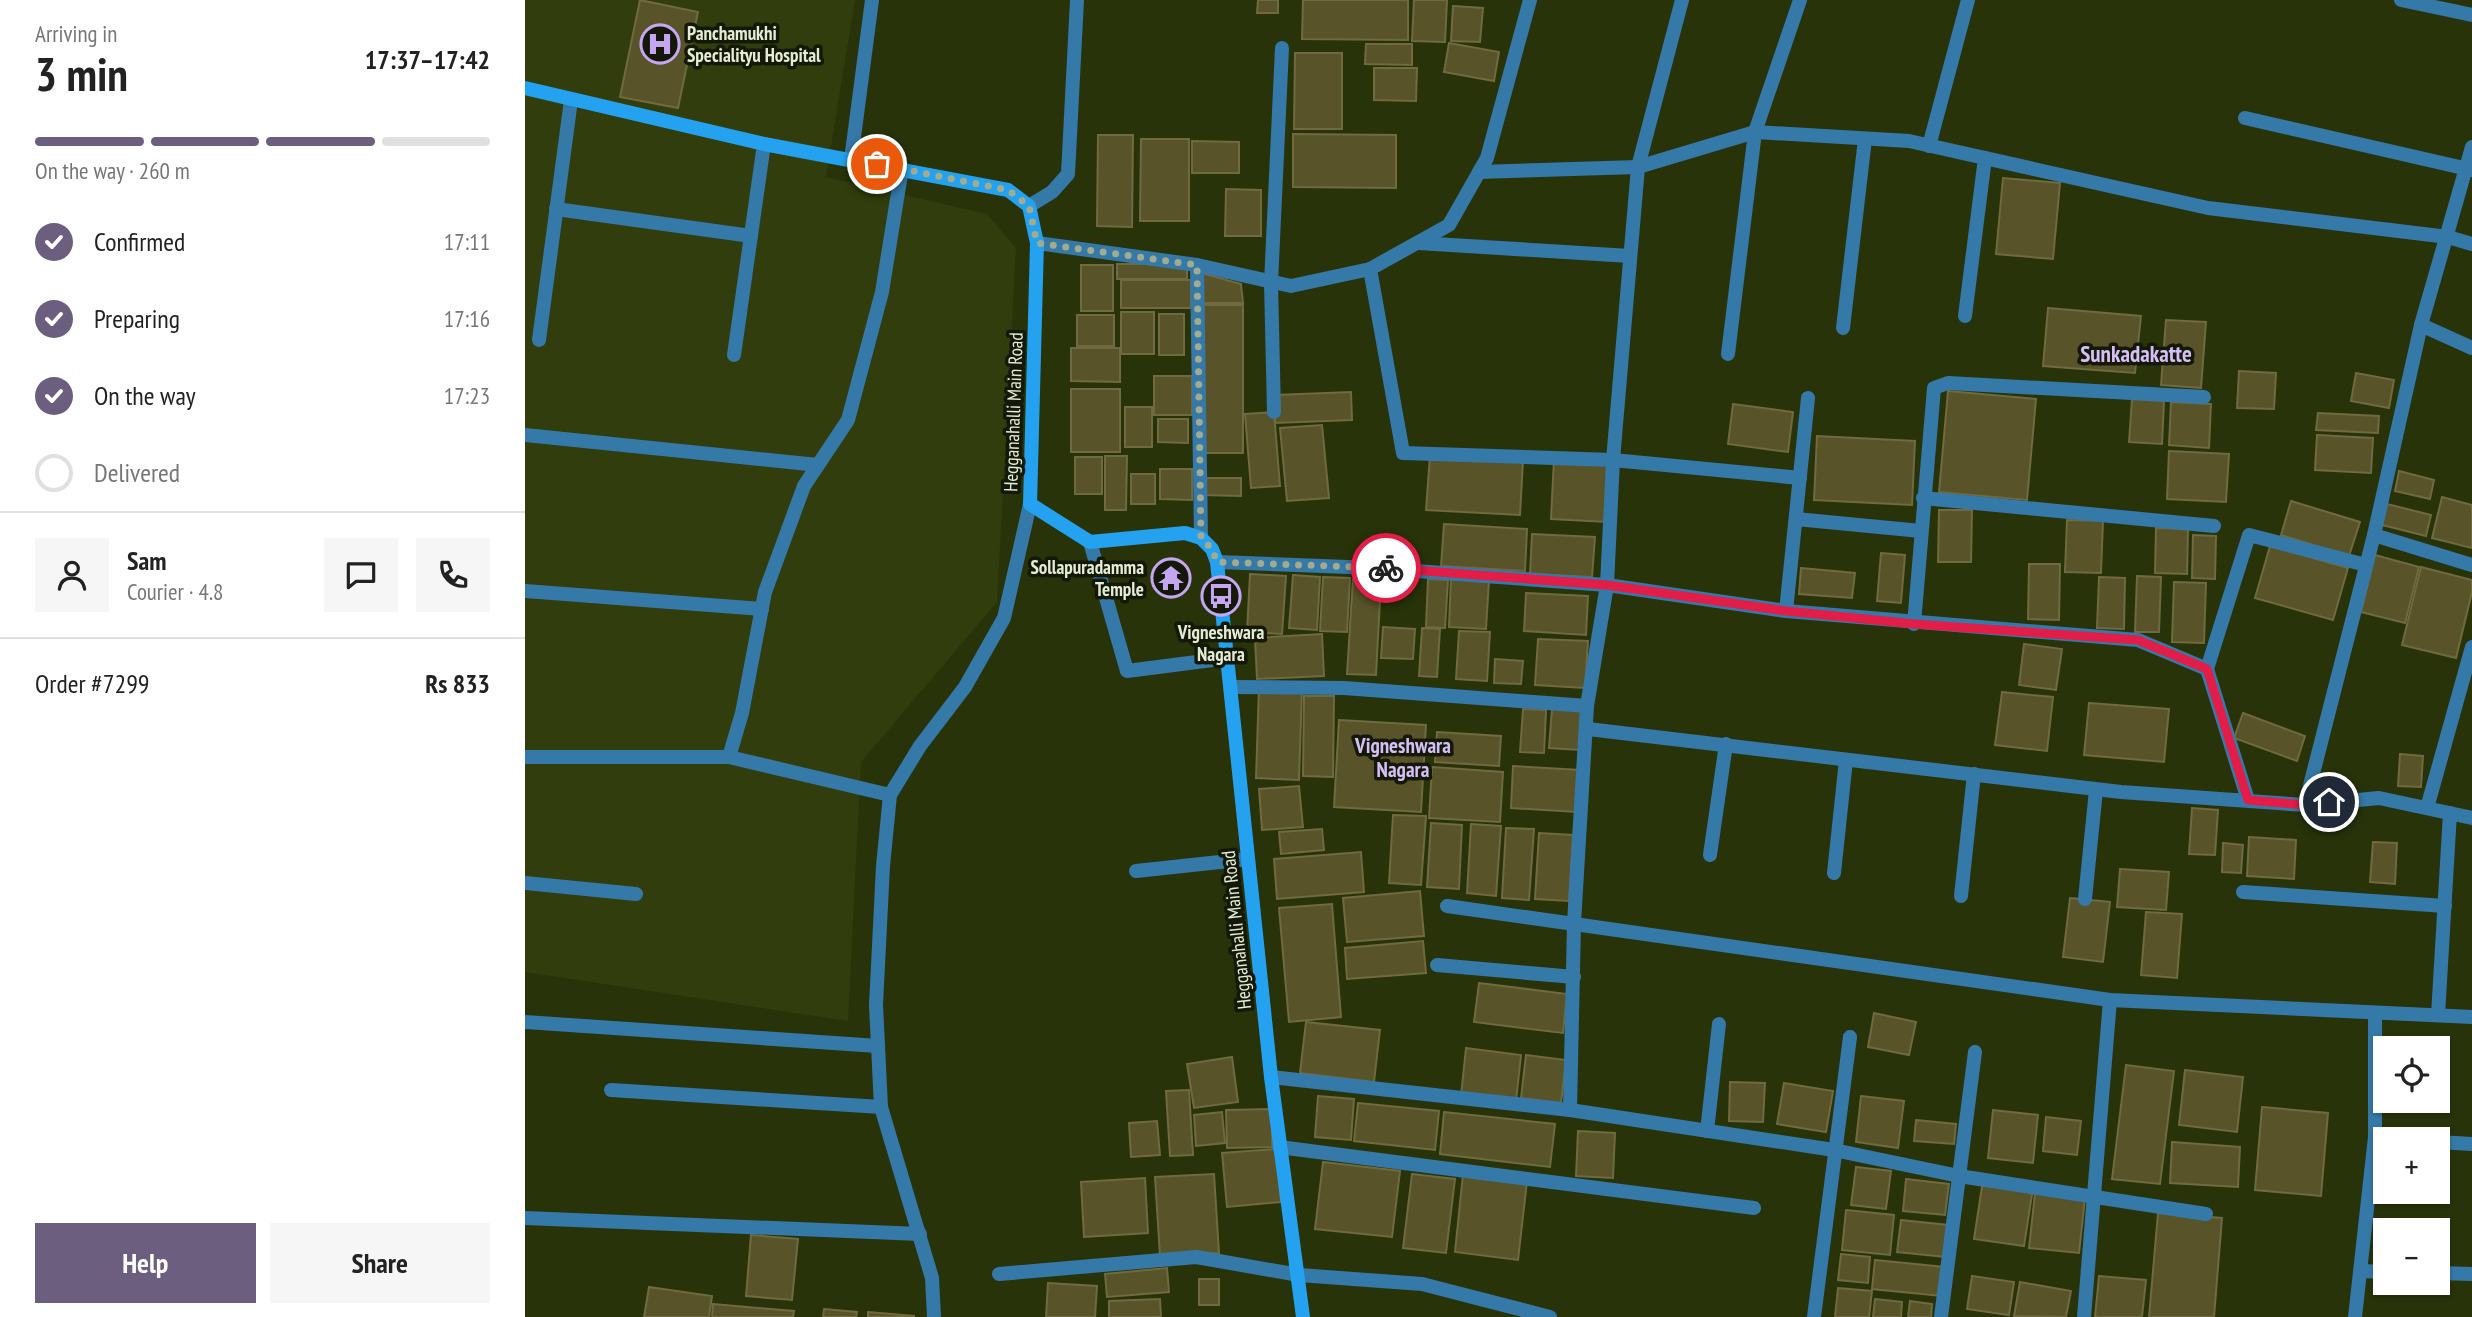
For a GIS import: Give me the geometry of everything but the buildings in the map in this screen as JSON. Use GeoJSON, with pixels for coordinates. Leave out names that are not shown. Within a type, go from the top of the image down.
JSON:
{"type":"FeatureCollection","features":[{"type":"Feature","properties":{"kind":"main road"},"geometry":{"type":"LineString","coordinates":[[525,88],[764,145],[902,168],[1008,190],[1029,206]]}},
{"type":"Feature","properties":{"kind":"main road","name":"Hegganahalli Main Road"},"geometry":{"type":"LineString","coordinates":[[1029,206],[1037,243],[1030,504],[1090,542]]}},
{"type":"Feature","properties":{"kind":"main road"},"geometry":{"type":"LineString","coordinates":[[1090,542],[1185,533],[1201,538]]}},
{"type":"Feature","properties":{"kind":"main road","name":"Hegganahalli Main Road"},"geometry":{"type":"LineString","coordinates":[[1201,538],[1212,549],[1217,562],[1271,1077],[1303,1317]]}},
{"type":"Feature","properties":{"kind":"street"},"geometry":{"type":"LineString","coordinates":[[851,160],[871,0]]}},
{"type":"Feature","properties":{"kind":"street"},"geometry":{"type":"LineString","coordinates":[[1029,206],[1052,192],[1068,174],[1077,0]]}},
{"type":"Feature","properties":{"kind":"street"},"geometry":{"type":"LineString","coordinates":[[1037,243],[1197,265],[1291,286],[1370,269],[1449,225],[1487,158],[1530,0]]}},
{"type":"Feature","properties":{"kind":"street"},"geometry":{"type":"LineString","coordinates":[[1570,1110],[1574,923],[1588,729],[1587,706],[1607,585],[1613,460],[1638,167],[1682,0]]}},
{"type":"Feature","properties":{"kind":"street"},"geometry":{"type":"LineString","coordinates":[[1728,354],[1755,132],[1800,0]]}},
{"type":"Feature","properties":{"kind":"street"},"geometry":{"type":"LineString","coordinates":[[1929,146],[1968,0]]}},
{"type":"Feature","properties":{"kind":"street"},"geometry":{"type":"LineString","coordinates":[[2401,0],[2472,15]]}},
{"type":"Feature","properties":{"kind":"street"},"geometry":{"type":"LineString","coordinates":[[1274,412],[1271,283],[1282,48]]}},
{"type":"Feature","properties":{"kind":"street"},"geometry":{"type":"LineString","coordinates":[[539,340],[571,100]]}},
{"type":"Feature","properties":{"kind":"street"},"geometry":{"type":"LineString","coordinates":[[2245,118],[2469,169]]}},
{"type":"Feature","properties":{"kind":"street"},"geometry":{"type":"LineString","coordinates":[[1479,172],[1638,167],[1755,132],[1865,139],[1929,146],[2208,208],[2448,237],[2472,244]]}},
{"type":"Feature","properties":{"kind":"street"},"geometry":{"type":"LineString","coordinates":[[1843,328],[1865,139]]}},
{"type":"Feature","properties":{"kind":"street"},"geometry":{"type":"LineString","coordinates":[[734,355],[764,145]]}},
{"type":"Feature","properties":{"kind":"street"},"geometry":{"type":"LineString","coordinates":[[2305,805],[2374,535],[2421,325],[2469,169],[2472,147]]}},
{"type":"Feature","properties":{"kind":"street"},"geometry":{"type":"LineString","coordinates":[[1965,316],[1985,158]]}},
{"type":"Feature","properties":{"kind":"street"},"geometry":{"type":"LineString","coordinates":[[729,757],[742,713],[765,592],[804,486],[848,420],[882,292],[902,168]]}},
{"type":"Feature","properties":{"kind":"street"},"geometry":{"type":"LineString","coordinates":[[556,209],[751,236]]}},
{"type":"Feature","properties":{"kind":"street"},"geometry":{"type":"LineString","coordinates":[[1417,243],[1630,256]]}},
{"type":"Feature","properties":{"kind":"street"},"geometry":{"type":"LineString","coordinates":[[1197,265],[1201,538]]}},
{"type":"Feature","properties":{"kind":"street"},"geometry":{"type":"LineString","coordinates":[[1370,269],[1403,453],[1613,460],[1800,478]]}},
{"type":"Feature","properties":{"kind":"street"},"geometry":{"type":"LineString","coordinates":[[2421,325],[2472,348]]}},
{"type":"Feature","properties":{"kind":"street"},"geometry":{"type":"LineString","coordinates":[[1914,624],[1931,396],[1939,384],[2204,397]]}},
{"type":"Feature","properties":{"kind":"street"},"geometry":{"type":"LineString","coordinates":[[1786,611],[1808,398]]}},
{"type":"Feature","properties":{"kind":"street"},"geometry":{"type":"LineString","coordinates":[[525,435],[818,465]]}},
{"type":"Feature","properties":{"kind":"street"},"geometry":{"type":"LineString","coordinates":[[1923,498],[2214,526]]}},
{"type":"Feature","properties":{"kind":"street"},"geometry":{"type":"LineString","coordinates":[[934,1317],[932,1279],[881,1107],[876,1005],[883,866],[890,795],[920,746],[965,687],[1004,618],[1030,504]]}},
{"type":"Feature","properties":{"kind":"street"},"geometry":{"type":"LineString","coordinates":[[1796,519],[1921,531]]}},
{"type":"Feature","properties":{"kind":"street"},"geometry":{"type":"LineString","coordinates":[[2248,800],[2207,669],[2249,535],[2365,565]]}},
{"type":"Feature","properties":{"kind":"street"},"geometry":{"type":"LineString","coordinates":[[2374,535],[2472,565]]}},
{"type":"Feature","properties":{"kind":"street"},"geometry":{"type":"LineString","coordinates":[[1090,542],[1128,671],[1228,658]]}},
{"type":"Feature","properties":{"kind":"street"},"geometry":{"type":"LineString","coordinates":[[1217,562],[1374,568],[1607,585],[1786,611],[1914,624],[2138,640],[2207,669]]}},
{"type":"Feature","properties":{"kind":"street"},"geometry":{"type":"LineString","coordinates":[[525,592],[762,609]]}},
{"type":"Feature","properties":{"kind":"street"},"geometry":{"type":"LineString","coordinates":[[2427,807],[2472,646]]}},
{"type":"Feature","properties":{"kind":"street"},"geometry":{"type":"LineString","coordinates":[[1231,687],[1344,688],[1587,706]]}},
{"type":"Feature","properties":{"kind":"street"},"geometry":{"type":"LineString","coordinates":[[1588,729],[2096,790],[2305,805],[2379,798],[2472,817]]}},
{"type":"Feature","properties":{"kind":"street"},"geometry":{"type":"LineString","coordinates":[[1710,855],[1726,744]]}},
{"type":"Feature","properties":{"kind":"street"},"geometry":{"type":"LineString","coordinates":[[525,757],[729,757],[890,795]]}},
{"type":"Feature","properties":{"kind":"street"},"geometry":{"type":"LineString","coordinates":[[1834,873],[1846,760]]}},
{"type":"Feature","properties":{"kind":"street"},"geometry":{"type":"LineString","coordinates":[[1961,896],[1974,774]]}},
{"type":"Feature","properties":{"kind":"street"},"geometry":{"type":"LineString","coordinates":[[2085,899],[2096,790]]}},
{"type":"Feature","properties":{"kind":"street"},"geometry":{"type":"LineString","coordinates":[[2438,1015],[2450,813]]}},
{"type":"Feature","properties":{"kind":"street"},"geometry":{"type":"LineString","coordinates":[[1136,871],[1248,859]]}},
{"type":"Feature","properties":{"kind":"street"},"geometry":{"type":"LineString","coordinates":[[525,883],[636,894]]}},
{"type":"Feature","properties":{"kind":"street"},"geometry":{"type":"LineString","coordinates":[[2243,892],[2445,906]]}},
{"type":"Feature","properties":{"kind":"street"},"geometry":{"type":"LineString","coordinates":[[1447,906],[2110,1000],[2472,1017]]}},
{"type":"Feature","properties":{"kind":"street"},"geometry":{"type":"LineString","coordinates":[[1437,965],[1574,977]]}},
{"type":"Feature","properties":{"kind":"street"},"geometry":{"type":"LineString","coordinates":[[2084,1317],[2110,1000]]}},
{"type":"Feature","properties":{"kind":"street"},"geometry":{"type":"LineString","coordinates":[[2375,1013],[2375,1127]]}},
{"type":"Feature","properties":{"kind":"street"},"geometry":{"type":"LineString","coordinates":[[525,1022],[878,1046]]}},
{"type":"Feature","properties":{"kind":"street"},"geometry":{"type":"LineString","coordinates":[[1707,1131],[1719,1024]]}},
{"type":"Feature","properties":{"kind":"street"},"geometry":{"type":"LineString","coordinates":[[1814,1317],[1850,1037]]}},
{"type":"Feature","properties":{"kind":"street"},"geometry":{"type":"LineString","coordinates":[[1941,1317],[1975,1052]]}},
{"type":"Feature","properties":{"kind":"street"},"geometry":{"type":"LineString","coordinates":[[1271,1077],[1570,1110],[1834,1150],[1959,1176],[2206,1214]]}},
{"type":"Feature","properties":{"kind":"street"},"geometry":{"type":"LineString","coordinates":[[611,1090],[881,1107]]}},
{"type":"Feature","properties":{"kind":"street"},"geometry":{"type":"LineString","coordinates":[[2450,1143],[2472,1144]]}},
{"type":"Feature","properties":{"kind":"street"},"geometry":{"type":"LineString","coordinates":[[1279,1147],[1754,1208]]}},
{"type":"Feature","properties":{"kind":"street"},"geometry":{"type":"LineString","coordinates":[[2355,1317],[2373,1158]]}},
{"type":"Feature","properties":{"kind":"street"},"geometry":{"type":"LineString","coordinates":[[525,1218],[920,1234]]}},
{"type":"Feature","properties":{"kind":"street"},"geometry":{"type":"LineString","coordinates":[[999,1275],[1196,1257],[1299,1275],[1422,1284],[1550,1317]]}},
{"type":"Feature","properties":{"kind":"street"},"geometry":{"type":"LineString","coordinates":[[2362,1271],[2373,1271]]}},
{"type":"Feature","properties":{"kind":"street"},"geometry":{"type":"LineString","coordinates":[[2450,1273],[2472,1274]]}},
{"type":"Feature","properties":{"kind":"shaded area"},"geometry":{"type":"Polygon","coordinates":[[[525,0],[855,0],[826,177],[987,214],[1016,248],[997,602],[861,762],[848,1021],[525,972],[525,0]]]}},
{"type":"Feature","properties":{"kind":"way so far"},"geometry":{"type":"LineString","coordinates":[[877,164],[1008,190],[1029,206],[1037,243],[1197,265],[1201,538],[1212,549],[1217,562],[1386,568]]}},
{"type":"Feature","properties":{"kind":"place","name":"Panchamukhi Specialityu Hospital"},"geometry":{"type":"Point","coordinates":[660,44]}},
{"type":"Feature","properties":{"kind":"place","name":"Sollapuradamma Temple"},"geometry":{"type":"Point","coordinates":[1171,578]}},
{"type":"Feature","properties":{"kind":"place","name":"Vigneshwara Nagara"},"geometry":{"type":"Point","coordinates":[1221,596]}},
{"type":"Feature","properties":{"kind":"district","name":"Sunkadakatte"},"geometry":{"type":"Point","coordinates":[2136,354]}},
{"type":"Feature","properties":{"kind":"district","name":"Vigneshwara Nagara"},"geometry":{"type":"Point","coordinates":[1403,758]}},
{"type":"Feature","properties":{"kind":"route"},"geometry":{"type":"LineString","coordinates":[[1386,568],[1607,585],[1786,611],[1914,624],[2138,640],[2207,669],[2248,800],[2305,805],[2329,802]]}}]}
